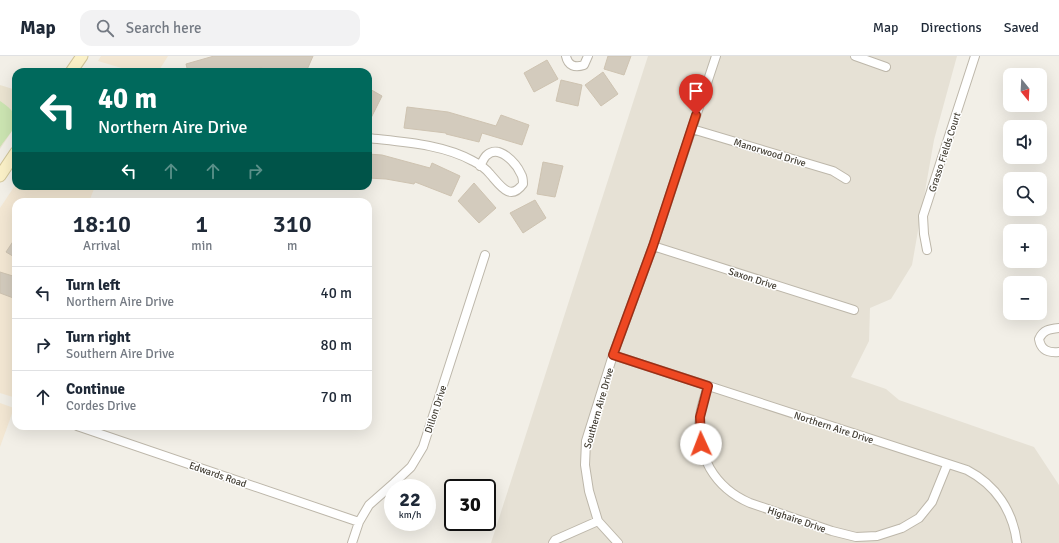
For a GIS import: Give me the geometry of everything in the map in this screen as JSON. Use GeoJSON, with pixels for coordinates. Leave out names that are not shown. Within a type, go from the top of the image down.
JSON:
{"type":"FeatureCollection","features":[{"type":"Feature","properties":{"kind":"main road"},"geometry":{"type":"LineString","coordinates":[[74,68],[82,56]]}},
{"type":"Feature","properties":{"kind":"main road"},"geometry":{"type":"LineString","coordinates":[[0,176],[12,158]]}},
{"type":"Feature","properties":{"kind":"street"},"geometry":{"type":"LineString","coordinates":[[566,56],[568,63],[578,67],[584,65],[588,56]]}},
{"type":"Feature","properties":{"kind":"street","name":"Southern Aire Drive"},"geometry":{"type":"LineString","coordinates":[[618,543],[598,521],[585,472],[584,457],[586,441],[613,355],[653,246],[716,56]]}},
{"type":"Feature","properties":{"kind":"street"},"geometry":{"type":"LineString","coordinates":[[855,56],[886,67]]}},
{"type":"Feature","properties":{"kind":"street","name":"Grasso Fields Court"},"geometry":{"type":"LineString","coordinates":[[927,250],[923,216],[975,56]]}},
{"type":"Feature","properties":{"kind":"street","name":"Manorwood Drive"},"geometry":{"type":"LineString","coordinates":[[692,129],[833,171],[846,179]]}},
{"type":"Feature","properties":{"kind":"street"},"geometry":{"type":"LineString","coordinates":[[372,139],[445,150],[463,155],[476,162],[480,166],[489,173],[506,190],[512,192],[519,190],[523,184],[522,175],[516,165],[501,152],[493,152],[486,155],[480,166]]}},
{"type":"Feature","properties":{"kind":"street","name":"Saxon Drive"},"geometry":{"type":"LineString","coordinates":[[653,246],[854,310]]}},
{"type":"Feature","properties":{"kind":"street","name":"Dillon Drive"},"geometry":{"type":"LineString","coordinates":[[352,543],[359,522],[370,505],[410,467],[423,447],[485,255]]}},
{"type":"Feature","properties":{"kind":"street"},"geometry":{"type":"LineString","coordinates":[[1059,328],[1051,328],[1044,331],[1039,340],[1040,345],[1044,350],[1052,353],[1059,352]]}},
{"type":"Feature","properties":{"kind":"street","name":"Northern Aire Drive"},"geometry":{"type":"LineString","coordinates":[[613,355],[967,470],[979,476],[997,493],[1004,503],[1012,519],[1017,543]]}},
{"type":"Feature","properties":{"kind":"street","name":"Highaire Drive"},"geometry":{"type":"LineString","coordinates":[[708,386],[700,417],[702,453],[715,477],[722,486],[740,499],[832,532],[856,537],[878,536],[902,528],[919,518],[932,502],[948,464]]}},
{"type":"Feature","properties":{"kind":"street","name":"Edwards Road"},"geometry":{"type":"LineString","coordinates":[[89,430],[359,522]]}},
{"type":"Feature","properties":{"kind":"street"},"geometry":{"type":"LineString","coordinates":[[553,543],[555,540],[598,521]]}},
{"type":"Feature","properties":{"kind":"shaded area"},"geometry":{"type":"Polygon","coordinates":[[[101,56],[168,56],[160,68],[122,68],[98,61],[101,56]]]}},
{"type":"Feature","properties":{"kind":"shaded area"},"geometry":{"type":"Polygon","coordinates":[[[648,56],[957,56],[934,140],[912,265],[891,299],[870,308],[869,341],[851,377],[886,389],[899,400],[1034,447],[1059,485],[1059,543],[491,543],[648,56]]]}},
{"type":"Feature","properties":{"kind":"shaded area"},"geometry":{"type":"Polygon","coordinates":[[[0,85],[12,89],[12,131],[0,149],[0,85]]]}},
{"type":"Feature","properties":{"kind":"shaded area"},"geometry":{"type":"Polygon","coordinates":[[[12,190],[94,190],[90,198],[12,198],[12,397],[0,393],[0,208],[12,190]]]}},
{"type":"Feature","properties":{"kind":"shaded area"},"geometry":{"type":"Polygon","coordinates":[[[0,403],[12,407],[12,414],[0,447],[0,403]]]}},
{"type":"Feature","properties":{"kind":"green space"},"geometry":{"type":"Polygon","coordinates":[[[0,101],[12,111],[12,130],[0,147],[0,101]]]}},
{"type":"Feature","properties":{"kind":"building"},"geometry":{"type":"Polygon","coordinates":[[[214,56],[313,56],[308,68],[187,68],[186,64],[214,56]]]}},
{"type":"Feature","properties":{"kind":"building"},"geometry":{"type":"Polygon","coordinates":[[[608,56],[631,56],[624,75],[604,69],[608,56]]]}},
{"type":"Feature","properties":{"kind":"building"},"geometry":{"type":"Polygon","coordinates":[[[547,60],[558,79],[534,92],[524,73],[547,60]]]}},
{"type":"Feature","properties":{"kind":"building"},"geometry":{"type":"Polygon","coordinates":[[[603,72],[618,94],[601,106],[585,85],[603,72]]]}},
{"type":"Feature","properties":{"kind":"building"},"geometry":{"type":"Polygon","coordinates":[[[561,80],[582,85],[578,106],[556,101],[561,80]]]}},
{"type":"Feature","properties":{"kind":"building"},"geometry":{"type":"Polygon","coordinates":[[[372,90],[382,96],[372,116],[372,90]]]}},
{"type":"Feature","properties":{"kind":"building"},"geometry":{"type":"Polygon","coordinates":[[[407,107],[448,112],[496,126],[501,115],[529,125],[522,145],[482,133],[479,142],[446,133],[404,128],[407,107]]]}},
{"type":"Feature","properties":{"kind":"building"},"geometry":{"type":"Polygon","coordinates":[[[372,154],[382,155],[430,168],[432,163],[460,176],[451,196],[415,182],[414,184],[372,178],[372,154]]]}},
{"type":"Feature","properties":{"kind":"building"},"geometry":{"type":"Polygon","coordinates":[[[543,162],[563,166],[555,197],[537,194],[543,162]]]}},
{"type":"Feature","properties":{"kind":"building"},"geometry":{"type":"Polygon","coordinates":[[[474,183],[496,208],[479,223],[458,201],[474,183]]]}},
{"type":"Feature","properties":{"kind":"building"},"geometry":{"type":"Polygon","coordinates":[[[535,200],[546,218],[523,233],[510,213],[535,200]]]}},
{"type":"Feature","properties":{"kind":"building"},"geometry":{"type":"Polygon","coordinates":[[[12,243],[12,256],[6,252],[12,243]]]}},
{"type":"Feature","properties":{"kind":"building"},"geometry":{"type":"Polygon","coordinates":[[[0,272],[12,276],[12,298],[0,293],[0,272]]]}},
{"type":"Feature","properties":{"kind":"route"},"geometry":{"type":"LineString","coordinates":[[696,115],[653,246],[613,355],[708,386],[700,417],[701,444]]}}]}
